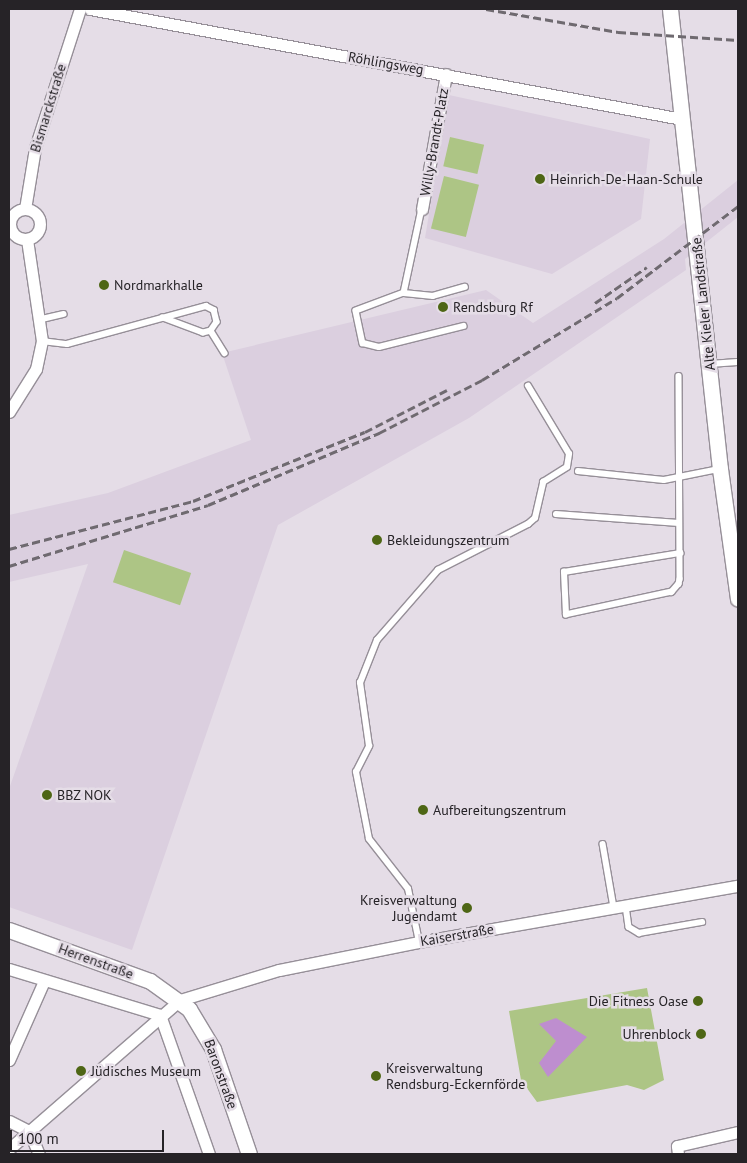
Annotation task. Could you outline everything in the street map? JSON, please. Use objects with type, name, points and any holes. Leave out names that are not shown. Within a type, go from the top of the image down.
[{"type":"street","name":"Bismarckstraße","points":[[26,209],[35,148],[80,9]]},
{"type":"street","name":"Röhlingsweg","points":[[90,9],[446,74],[657,118],[682,119]]},
{"type":"street","name":"Alte Kieler Landstraße","points":[[670,9],[720,469],[738,599]]},
{"type":"street","name":"Willy-Brandt-Platz","points":[[422,209],[446,74]]},
{"type":"street","points":[[26,209],[37,215],[40,224],[38,232],[27,239],[15,235],[10,228],[14,214],[26,209]]},
{"type":"street","points":[[9,412],[36,369],[42,342],[42,319],[27,239]]},
{"type":"street","name":"Kaiserstraße","points":[[180,1000],[279,970],[419,942],[738,886]]},
{"type":"street","name":"Herrenstraße","points":[[9,930],[150,981],[180,1000]]},
{"type":"street","points":[[9,969],[160,1016]]},
{"type":"street","points":[[9,1060],[44,981]]},
{"type":"street","points":[[9,1149],[180,1000]]},
{"type":"street","name":"Baronstraße","points":[[180,1000],[210,1043],[249,1154]]},
{"type":"street","points":[[160,1016],[207,1154]]},
{"type":"street","points":[[9,1121],[29,1131],[39,1154]]},
{"type":"street","points":[[678,1154],[677,1146],[738,1132]]},
{"type":"lane","points":[[404,293],[422,209]]},
{"type":"lane","points":[[463,326],[379,347],[363,343],[356,311],[404,293],[433,296],[465,287]]},
{"type":"lane","points":[[42,342],[67,344],[163,318],[206,304],[214,310],[217,322],[211,331],[203,333],[163,318]]},
{"type":"lane","points":[[42,319],[63,314]]},
{"type":"lane","points":[[211,331],[225,352]]},
{"type":"lane","points":[[710,364],[738,362]]},
{"type":"lane","points":[[679,376],[679,523],[680,553],[680,579],[672,592],[566,615],[564,572],[680,553]]},
{"type":"lane","points":[[419,942],[408,889],[399,872],[369,839],[356,772],[369,746],[360,683],[377,640],[438,570],[528,524],[535,518],[543,482],[568,467],[569,454],[528,386]]},
{"type":"lane","points":[[578,471],[664,480],[720,469]]},
{"type":"lane","points":[[556,514],[679,523]]},
{"type":"lane","points":[[603,844],[620,907],[629,927],[640,933],[702,922]]},
{"type":"shaded area","name":"Heinrich-De-Haan-Schule","points":[[449,95],[650,139],[641,219],[552,274],[425,238]]},
{"type":"shaded area","points":[[738,180],[738,217],[685,259],[686,270],[469,418],[278,525],[132,950],[9,907],[9,789],[88,564],[9,582],[9,515],[108,493],[251,440],[222,353],[486,290],[533,323],[664,239]]},
{"type":"shaded area","points":[[556,1018],[587,1037],[548,1077],[539,1063],[556,1041],[539,1024]]},
{"type":"green space","points":[[450,137],[484,145],[477,174],[443,166]]},
{"type":"green space","points":[[444,176],[479,185],[466,237],[431,228]]},
{"type":"green space","points":[[124,550],[191,573],[180,605],[113,582]]},
{"type":"green space","points":[[647,988],[664,1080],[644,1090],[627,1085],[537,1102],[521,1080],[509,1011]]},
{"type":"railway","points":[[486,9],[618,32],[738,40]]},
{"type":"railway","points":[[9,566],[208,505],[379,433],[482,380],[617,298],[738,206]]},
{"type":"railway","points":[[595,303],[647,267]]},
{"type":"railway","points":[[9,549],[193,501],[365,432],[449,389]]},
{"type":"place","name":"Heinrich-De-Haan-Schule","points":[[540,179]]},
{"type":"place","name":"Nordmarkhalle","points":[[104,285]]},
{"type":"place","name":"Rendsburg Rf","points":[[443,307]]},
{"type":"place","name":"Bekleidungszentrum","points":[[377,540]]},
{"type":"place","name":"BBZ NOK","points":[[47,795]]},
{"type":"place","name":"Aufbereitungszentrum","points":[[423,810]]},
{"type":"place","name":"Kreisverwaltung Jugendamt","points":[[467,908]]},
{"type":"place","name":"Die Fitness Oase","points":[[698,1001]]},
{"type":"place","name":"Uhrenblock","points":[[701,1034]]},
{"type":"place","name":"Jüdisches Museum","points":[[81,1071]]},
{"type":"place","name":"Kreisverwaltung Rendsburg-Eckernförde","points":[[376,1076]]}]
